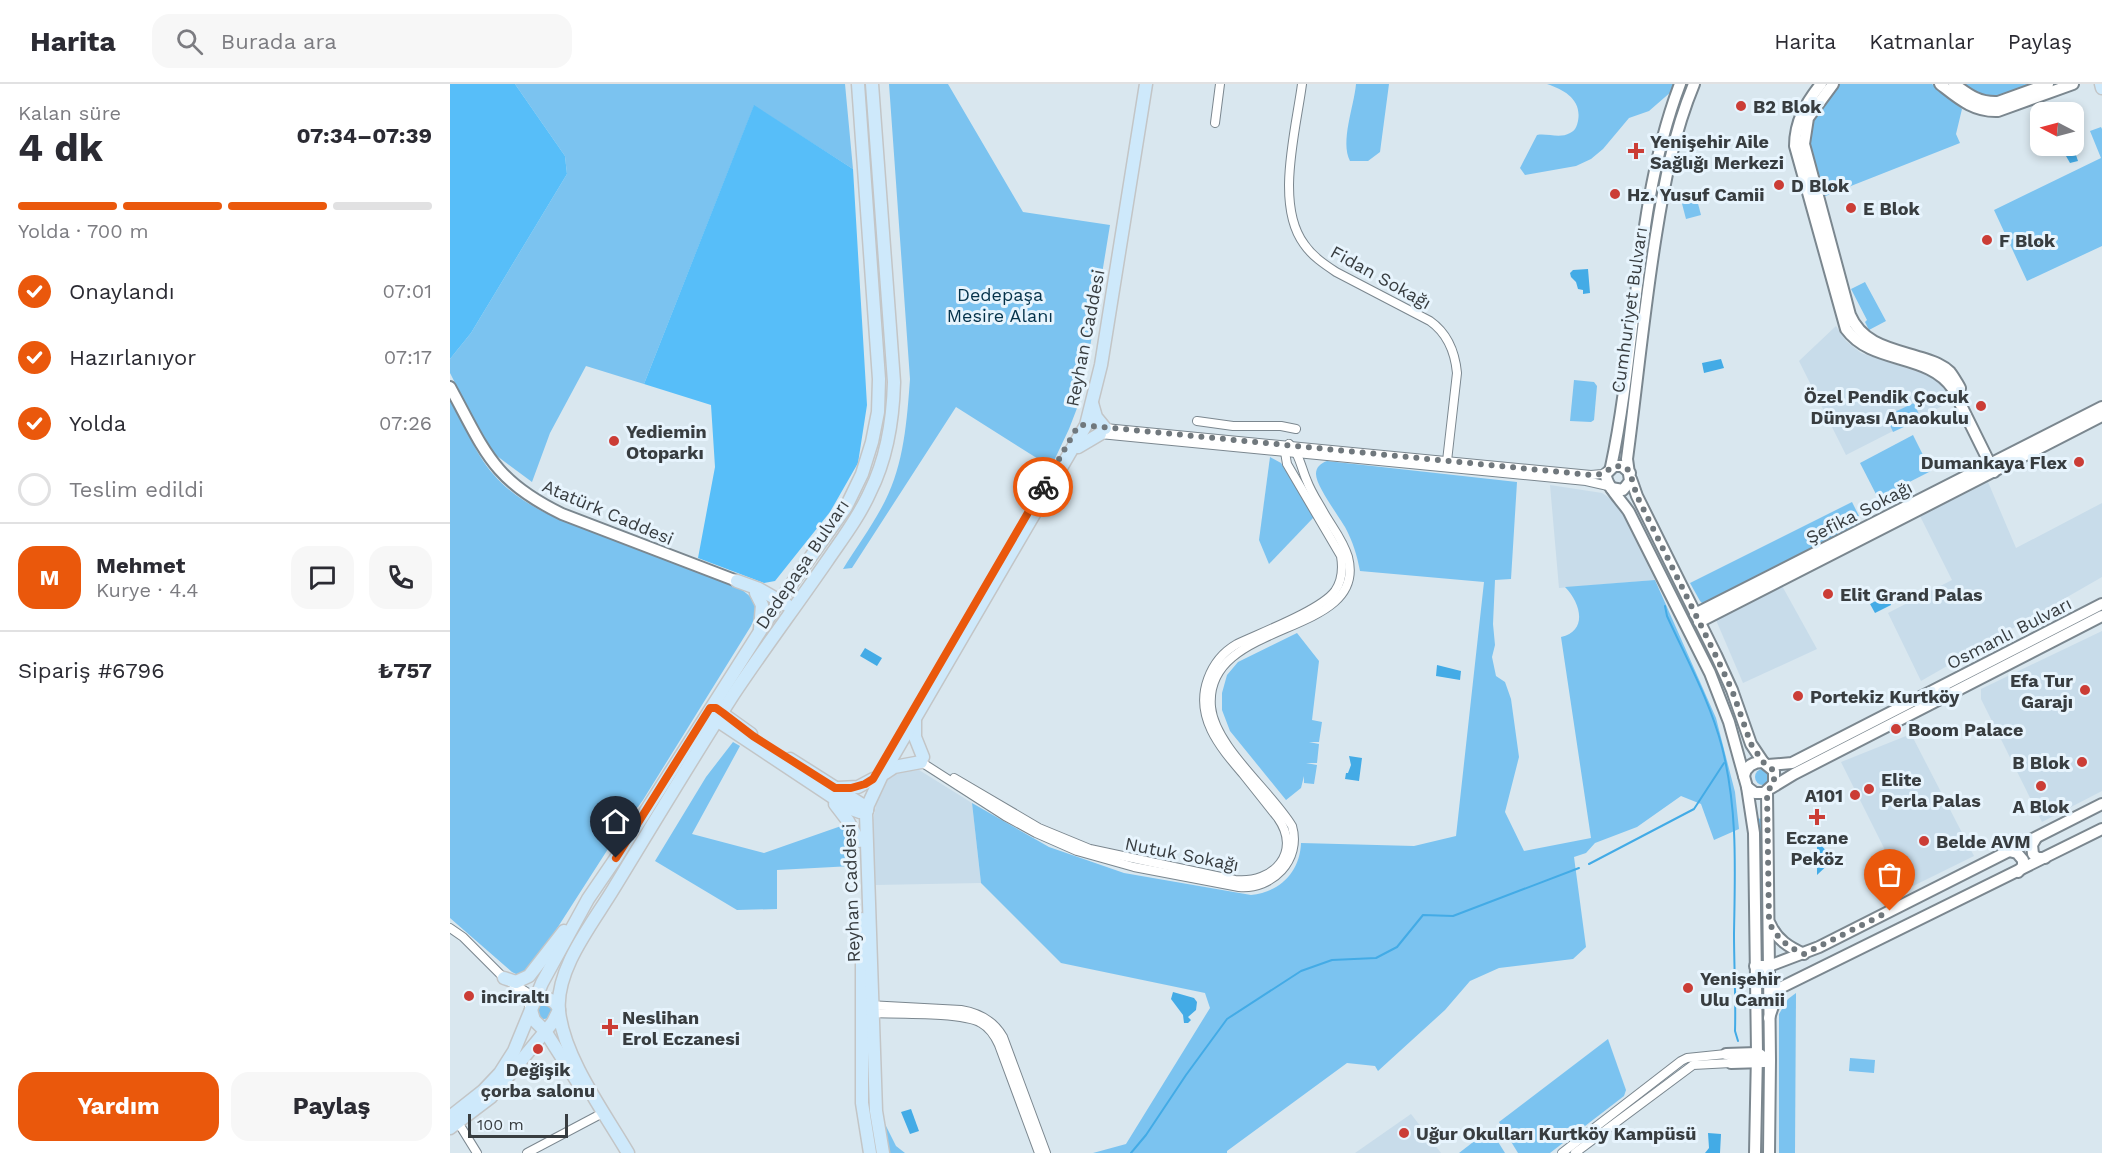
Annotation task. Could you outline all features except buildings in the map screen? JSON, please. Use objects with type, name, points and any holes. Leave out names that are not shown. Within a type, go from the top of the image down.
[{"type":"main road","name":"Dedepaşa Bulvarı","points":[[537,998],[542,983],[588,899],[779,603],[853,496],[867,460],[878,412],[879,379],[858,84]]},
{"type":"main road","name":"Dedepaşa Bulvarı","points":[[559,1010],[561,984],[568,964],[734,694],[861,510],[878,474],[890,426],[894,382],[872,84]]},
{"type":"main road","name":"Reyhan Caddesi","points":[[1083,428],[1139,84]]},
{"type":"main road","name":"Reyhan Caddesi","points":[[898,744],[915,720],[1071,454],[1083,428],[1101,365],[1146,84]]},
{"type":"main road","points":[[1092,402],[1103,431]]},
{"type":"main road","points":[[863,809],[877,777],[1083,428],[1103,431]]},
{"type":"main road","points":[[1071,454],[1083,442],[1103,431]]},
{"type":"main road","points":[[736,581],[792,612]]},
{"type":"main road","points":[[757,591],[774,589],[794,581]]},
{"type":"main road","points":[[757,591],[762,605],[759,635]]},
{"type":"main road","points":[[734,694],[733,705],[738,729]]},
{"type":"main road","points":[[710,708],[716,708],[720,717],[821,791],[849,808],[863,809]]},
{"type":"main road","points":[[915,720],[915,737],[922,760]]},
{"type":"main road","points":[[700,748],[720,733],[738,729],[753,736],[835,788],[863,809]]},
{"type":"main road","points":[[898,744],[922,760]]},
{"type":"main road","points":[[835,788],[851,788],[865,784],[894,767],[922,760]]},
{"type":"main road","points":[[821,791],[843,814],[859,840]]},
{"type":"main road","name":"Reyhan Caddesi","points":[[863,809],[859,840],[867,1009],[876,1110],[883,1153]]},
{"type":"main road","name":"Reyhan Caddesi","points":[[863,809],[867,1009],[862,1102],[870,1153]]},
{"type":"main road","points":[[504,978],[516,982],[529,976],[588,899]]},
{"type":"main road","points":[[453,1121],[500,1073],[514,1051],[537,998],[553,1000],[559,1010],[564,1034],[573,1056],[628,1153]]},
{"type":"main road","points":[[531,1010],[534,1020],[545,1031],[618,1153]]},
{"type":"main road","points":[[453,1121],[490,1097],[553,1022],[559,1010]]},
{"type":"street","points":[[1215,123],[1220,84]]},
{"type":"street","name":"Fidan Sokağı","points":[[1302,84],[1288,199],[1297,231],[1304,244],[1324,264],[1430,321],[1445,337],[1456,360],[1457,373],[1447,461]]},
{"type":"street","name":"Cumhuriyet Bulvarı","points":[[1640,307],[1665,180],[1694,84]]},
{"type":"street","points":[[1821,84],[1800,116],[1796,126],[1795,146],[1825,244],[1854,325],[1880,349],[1937,363],[1948,370],[1962,393],[1995,467]]},
{"type":"street","points":[[1825,244],[1804,135],[1813,110],[1833,84]]},
{"type":"street","points":[[1940,84],[1973,108],[1990,111],[1998,111],[2073,84]]},
{"type":"street","points":[[1954,84],[1981,102],[1998,102],[2048,84]]},
{"type":"street","points":[[1678,87],[1689,96]]},
{"type":"street","name":"Cumhuriyet Bulvarı","points":[[1678,87],[1653,170],[1628,406],[1627,459],[1637,496],[1732,690],[1751,744],[1775,775],[1774,784],[1769,790],[1769,1153]]},
{"type":"street","name":"Atatürk Caddesi","points":[[450,387],[483,449],[498,470],[535,501],[562,514],[736,581]]},
{"type":"street","name":"Cumhuriyet Bulvarı","points":[[1609,469],[1628,406]]},
{"type":"street","name":"Şefika Sokağı","points":[[1995,467],[2102,407]]},
{"type":"street","name":"Şefika Sokağı","points":[[1686,626],[1697,618],[1995,467],[2102,416]]},
{"type":"street","points":[[1197,421],[1233,426],[1281,426],[1296,429]]},
{"type":"street","points":[[1279,443],[1281,426]]},
{"type":"street","points":[[1103,431],[1279,443],[1287,448]]},
{"type":"street","points":[[1103,431],[1591,475],[1602,474],[1609,469],[1622,466],[1630,476],[1629,485],[1623,490],[1586,481],[1297,453]]},
{"type":"street","name":"Nutuk Sokağı","points":[[1287,448],[1297,453],[1305,476],[1347,555],[1349,570],[1345,590],[1332,605],[1323,611],[1235,653],[1217,676],[1212,689],[1211,701],[1214,722],[1224,740],[1292,826],[1294,840],[1292,855],[1277,876],[1262,885],[1247,888],[1134,867],[1077,851],[1005,816],[922,760],[1039,828],[1090,849],[1235,880],[1257,880],[1273,872],[1285,854],[1286,837],[1283,824],[1219,745],[1210,728],[1204,701],[1205,688],[1210,674],[1226,651],[1323,603],[1336,590],[1340,580],[1342,563],[1338,548],[1287,464],[1287,448]]},
{"type":"street","points":[[1305,476],[1309,463],[1320,455]]},
{"type":"street","points":[[1609,469],[1606,478],[1610,487],[1629,512],[1710,673],[1729,722],[1745,782],[1754,833],[1757,1034],[1755,1153]]},
{"type":"street","name":"Osmanlı Bulvarı","points":[[1766,763],[1792,763],[2102,604]]},
{"type":"street","name":"Osmanlı Bulvarı","points":[[1769,790],[1794,774],[2102,616]]},
{"type":"street","points":[[1745,782],[1747,768],[1751,765],[1766,763]]},
{"type":"street","points":[[1745,782],[1755,793],[1769,790]]},
{"type":"street","points":[[1769,970],[2102,804]]},
{"type":"street","points":[[1769,1018],[1778,991],[1782,987],[2102,829]]},
{"type":"street","points":[[2036,838],[2032,845],[2033,854],[2037,858],[2045,858]]},
{"type":"street","points":[[2009,851],[2017,853],[2023,860],[2023,866],[2017,872]]},
{"type":"street","points":[[1769,922],[1780,940],[1804,954]]},
{"type":"street","points":[[450,928],[463,937],[527,1001],[531,1010]]},
{"type":"street","points":[[1804,954],[1801,959],[1802,964],[1808,971],[1814,973]]},
{"type":"street","points":[[1755,966],[1796,981]]},
{"type":"street","points":[[504,978],[537,998]]},
{"type":"street","points":[[867,1009],[958,1016],[983,1024],[990,1030],[999,1045],[1046,1153]]},
{"type":"street","points":[[1575,1153],[1693,1065],[1729,1058],[1745,1047],[1757,1034]]},
{"type":"street","points":[[1562,1153],[1681,1060],[1687,1058],[1757,1058],[1770,1060]]},
{"type":"street","points":[[1729,1058],[1749,1070],[1756,1082]]},
{"type":"street","points":[[1026,1110],[1039,1153]]},
{"type":"street","points":[[527,1153],[597,1116]]},
{"type":"street","points":[[453,1121],[477,1153]]},
{"type":"shaded area","points":[[450,84],[515,84],[565,156],[567,174],[471,333],[450,359]]},
{"type":"shaded area","points":[[754,105],[853,169],[867,405],[858,463],[830,512],[775,581],[764,583],[698,558],[715,467],[711,405],[644,384]]},
{"type":"shaded area","points":[[2066,156],[2076,156],[2078,161],[2070,163]]},
{"type":"shaded area","points":[[1588,269],[1590,293],[1583,294],[1583,290],[1578,289],[1570,273],[1573,270]]},
{"type":"shaded area","points":[[1836,326],[1846,341],[1861,353],[1933,377],[1942,384],[1952,401],[1846,455],[1799,361]]},
{"type":"shaded area","points":[[1721,359],[1724,368],[1704,373],[1702,363]]},
{"type":"shaded area","points":[[1988,482],[2016,548],[2102,503],[2102,577],[1921,681],[1888,613],[1952,580],[1920,516]]},
{"type":"shaded area","points":[[1550,485],[1602,493],[1614,501],[1655,580],[1559,588]]},
{"type":"shaded area","points":[[1781,584],[1817,649],[1743,683],[1716,620]]},
{"type":"shaded area","points":[[1887,595],[1891,605],[1875,613],[1870,604]]},
{"type":"shaded area","points":[[2102,631],[2102,791],[2042,822],[1981,699],[1981,689]]},
{"type":"shaded area","points":[[865,648],[882,658],[877,666],[860,656]]},
{"type":"shaded area","points":[[1437,665],[1461,671],[1460,680],[1436,676]]},
{"type":"shaded area","points":[[1911,734],[1974,856],[1905,890],[1841,762]]},
{"type":"shaded area","points":[[1349,756],[1362,758],[1359,781],[1345,779],[1351,765]]},
{"type":"shaded area","points":[[919,770],[972,803],[981,883],[875,885],[873,820],[877,800],[888,780],[895,774]]},
{"type":"shaded area","points":[[1817,841],[1834,859],[1817,875]]},
{"type":"shaded area","points":[[1173,992],[1194,998],[1197,1002],[1196,1010],[1188,1017],[1191,1020],[1188,1023],[1184,1023],[1183,1015],[1171,999]]},
{"type":"shaded area","points":[[911,1109],[919,1131],[910,1134],[901,1112]]},
{"type":"shaded area","name":"Uğur Okulları Kurtköy Kampüsü","points":[[1411,1114],[1441,1153],[1355,1153]]},
{"type":"shaded area","points":[[1708,1133],[1721,1134],[1720,1153],[1705,1153],[1709,1148]]},
{"type":"green space","points":[[515,84],[845,84],[853,169],[754,106],[644,384],[586,366],[550,433],[532,482],[489,450],[450,373],[450,359],[471,333],[567,174],[565,156]]},
{"type":"green space","name":"Dedepaşa Mesire Alanı","points":[[889,84],[948,84],[1023,212],[1110,225],[1079,403],[1051,467],[956,407],[852,568],[843,569],[875,519],[891,487],[904,442],[908,410],[910,379]]},
{"type":"green space","points":[[1356,84],[1389,84],[1380,152],[1368,161],[1350,161],[1347,153],[1347,134]]},
{"type":"green space","points":[[1547,84],[1676,84],[1676,90],[1649,111],[1629,118],[1603,149],[1591,159],[1576,166],[1525,175],[1520,168],[1537,135],[1566,135],[1576,128],[1578,123],[1579,114],[1575,102],[1560,89]]},
{"type":"green space","points":[[1838,84],[1932,84],[1962,109],[1956,134],[1960,143],[1823,197],[1814,166],[1810,135],[1816,115]]},
{"type":"green space","points":[[1962,84],[2032,84],[1997,96],[1989,96]]},
{"type":"green space","points":[[2101,127],[2102,246],[2027,281],[1994,210],[2101,158],[2090,131]]},
{"type":"green space","points":[[1695,192],[1701,215],[1686,219],[1680,196]]},
{"type":"green space","points":[[1865,282],[1886,321],[1869,330],[1865,322],[1867,320],[1851,289]]},
{"type":"green space","points":[[1574,380],[1594,382],[1597,386],[1594,420],[1591,422],[1570,421]]},
{"type":"green space","points":[[450,396],[487,466],[505,486],[530,505],[557,518],[741,589],[756,605],[756,614],[751,626],[643,800],[633,810],[529,972],[518,975],[450,918]]},
{"type":"green space","points":[[1914,403],[1921,419],[1893,432],[1886,416]]},
{"type":"green space","points":[[1913,435],[1931,471],[1878,498],[1860,463]]},
{"type":"green space","points":[[1270,457],[1281,463],[1314,517],[1269,564],[1259,540]]},
{"type":"green space","points":[[1327,461],[1517,482],[1511,579],[1495,580],[1493,624],[1495,645],[1492,657],[1496,676],[1505,682],[1511,699],[1519,757],[1505,812],[1524,851],[1591,838],[1561,637],[1570,634],[1575,629],[1579,616],[1575,601],[1565,587],[1655,580],[1716,718],[1735,792],[1739,829],[1714,840],[1701,804],[1681,796],[1637,827],[1595,843],[1586,853],[1574,857],[1586,947],[1573,959],[1499,968],[1470,981],[1445,1010],[1378,1071],[1375,1066],[1347,1063],[1227,1153],[1093,1153],[1126,1144],[1210,1008],[1205,993],[1061,963],[981,883],[972,803],[1049,847],[1124,873],[1251,895],[1271,890],[1286,879],[1297,863],[1301,843],[1414,846],[1456,836],[1484,582],[1360,571],[1348,533],[1317,479],[1318,467]]},
{"type":"green space","points":[[1852,502],[1859,516],[1859,526],[1703,604],[1700,601],[1690,583]]},
{"type":"green space","points":[[1297,633],[1319,661],[1312,720],[1322,722],[1319,742],[1309,742],[1319,744],[1317,763],[1306,763],[1317,765],[1314,784],[1304,783],[1304,776],[1301,788],[1286,800],[1230,731],[1222,710],[1222,693],[1227,675],[1238,662]]},
{"type":"green space","points":[[733,742],[740,746],[692,834],[764,853],[844,825],[851,845],[852,866],[777,870],[777,909],[737,910],[655,861],[706,777]]},
{"type":"green space","points":[[1763,769],[1771,777],[1763,785],[1755,777]]},
{"type":"green space","points":[[1755,818],[1763,819],[1764,949],[1760,951]]},
{"type":"green space","points":[[1796,993],[1795,1153],[1779,1153],[1779,1014],[1788,999]]},
{"type":"green space","points":[[544,1003],[550,1005],[552,1011],[550,1017],[544,1019],[538,1017],[536,1011],[538,1005]]},
{"type":"green space","points":[[1608,1039],[1626,1090],[1624,1096],[1550,1153],[1518,1153],[1499,1122]]},
{"type":"green space","points":[[1850,1058],[1875,1060],[1874,1073],[1849,1071]]},
{"type":"green space","points":[[882,1118],[896,1146],[905,1153],[889,1153]]},
{"type":"green space","points":[[1490,1129],[1505,1153],[1459,1153]]},
{"type":"waterway","points":[[1665,606],[1667,616],[1711,713],[1727,770],[1734,840],[1735,1031],[1738,1041]]},
{"type":"waterway","points":[[1589,864],[1694,809],[1724,763]]},
{"type":"waterway","points":[[1131,1153],[1227,1019],[1301,971],[1332,960],[1376,958],[1397,947],[1423,915],[1453,916],[1579,868]]},
{"type":"way so far","points":[[1043,487],[1078,426],[1082,425],[1591,475],[1602,474],[1618,465],[1626,467],[1637,496],[1732,690],[1751,744],[1763,762],[1774,771],[1774,784],[1767,791],[1769,922],[1773,931],[1780,940],[1804,954],[1890,911]]},
{"type":"place","name":"B2 Blok","points":[[1741,106]]},
{"type":"place","name":"Yenişehir Aile Sağlığı Merkezi","points":[[1636,151]]},
{"type":"place","name":"D Blok","points":[[1779,185]]},
{"type":"place","name":"Hz. Yusuf Camii","points":[[1615,194]]},
{"type":"place","name":"E Blok","points":[[1851,208]]},
{"type":"place","name":"F Blok","points":[[1987,240]]},
{"type":"place","name":"Özel Pendik Çocuk Dünyası Anaokulu","points":[[1981,406]]},
{"type":"place","name":"Yediemin Otoparkı","points":[[614,441]]},
{"type":"place","name":"Dumankaya Flex","points":[[2079,462]]},
{"type":"place","name":"Elit Grand Palas","points":[[1828,594]]},
{"type":"place","name":"Efa Tur Garajı","points":[[2085,690]]},
{"type":"place","name":"Portekiz Kurtköy","points":[[1798,696]]},
{"type":"place","name":"Boom Palace","points":[[1896,729]]},
{"type":"place","name":"B Blok","points":[[2082,762]]},
{"type":"place","name":"A Blok","points":[[2041,786]]},
{"type":"place","name":"Elite Perla Palas","points":[[1869,789]]},
{"type":"place","name":"A101","points":[[1855,795]]},
{"type":"place","name":"Eczane Peköz","points":[[1817,817]]},
{"type":"place","name":"Belde AVM","points":[[1924,841]]},
{"type":"place","name":"Yenişehir Ulu Camii","points":[[1688,988]]},
{"type":"place","name":"inciraltı","points":[[469,996]]},
{"type":"place","name":"Neslihan Erol Eczanesi","points":[[610,1027]]},
{"type":"place","name":"Değişik çorba salonu","points":[[538,1049]]},
{"type":"place","name":"Uğur Okulları Kurtköy Kampüsü","points":[[1404,1133]]},
{"type":"route","points":[[616,858],[710,708],[716,708],[753,736],[835,788],[858,787],[873,779],[1043,487]]}]
